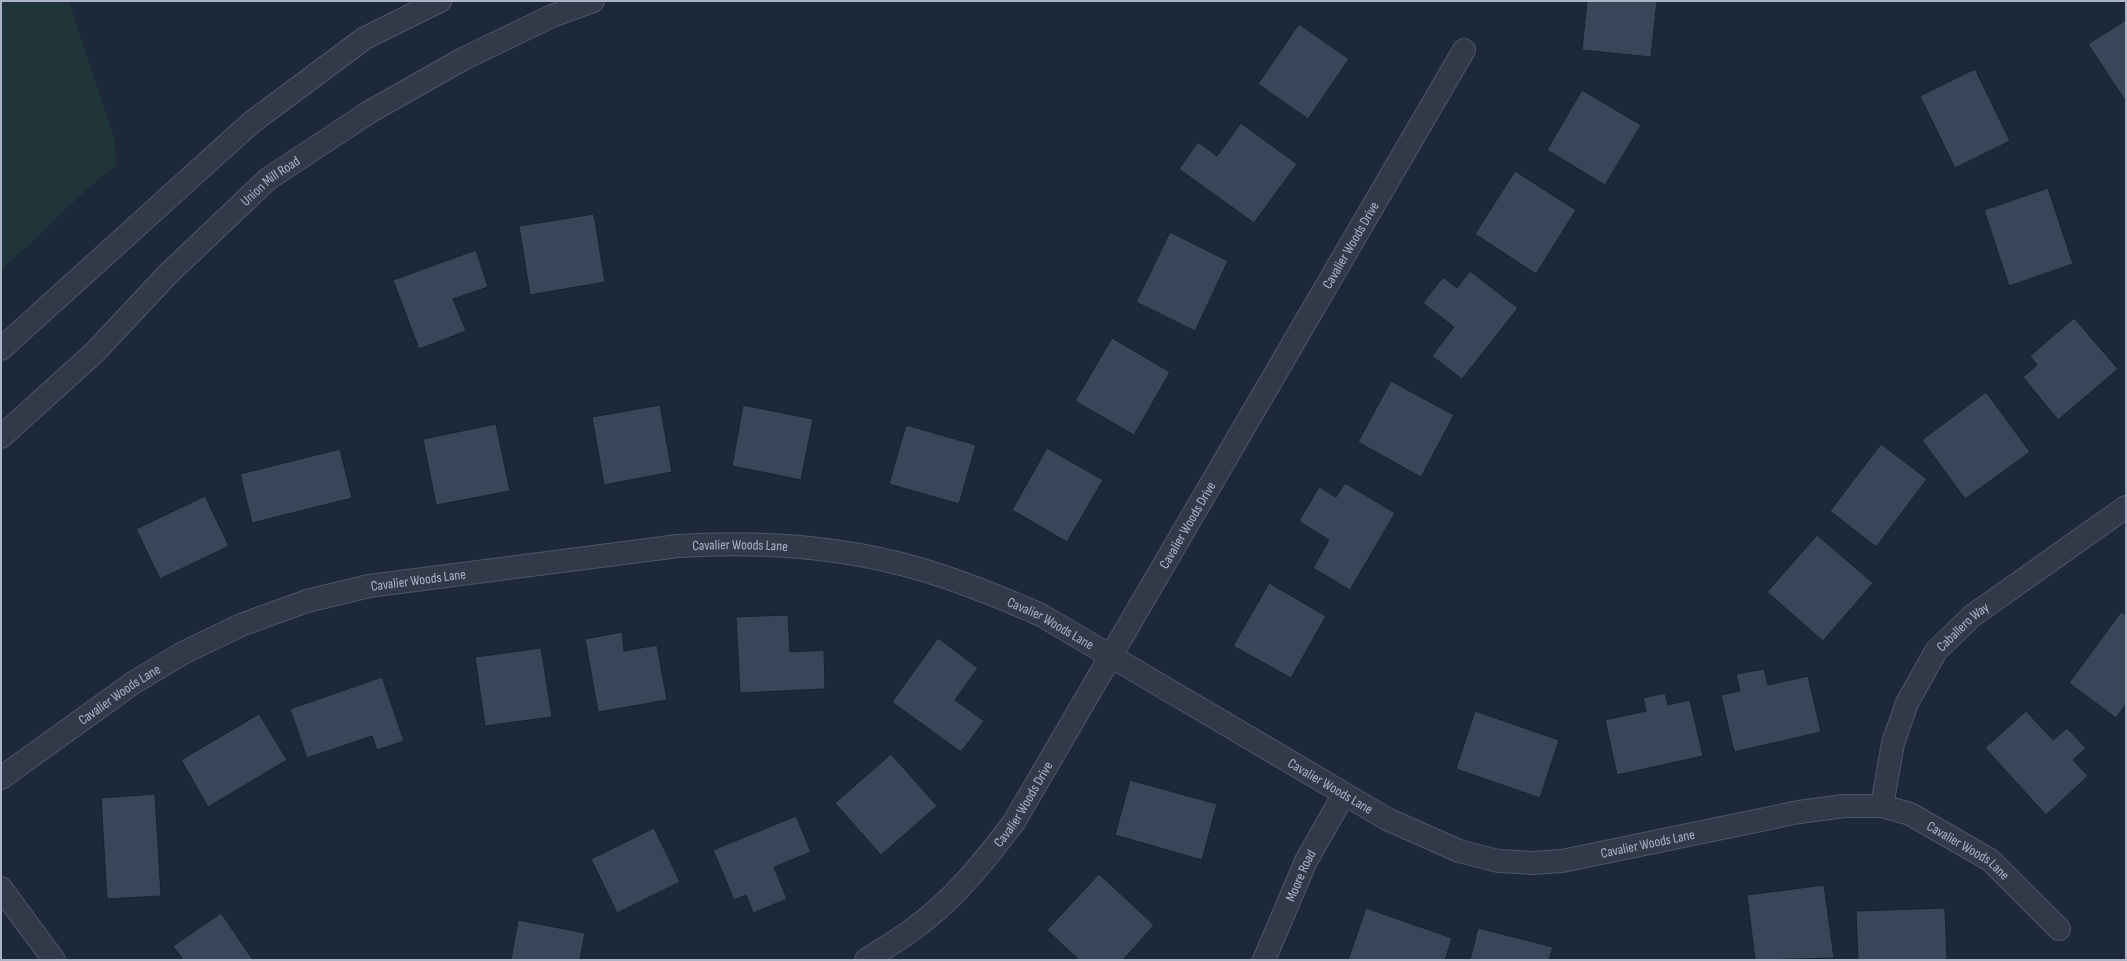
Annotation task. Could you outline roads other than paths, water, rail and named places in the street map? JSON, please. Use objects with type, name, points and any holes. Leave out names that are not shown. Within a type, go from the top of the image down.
[{"type":"street","points":[[1,349],[252,122],[365,38],[440,1]]},
{"type":"street","name":"Union Mill Road","points":[[1,436],[94,353],[168,274],[268,179],[371,110],[457,63],[552,16],[593,1]]},
{"type":"street","name":"Cavalier Woods Drive","points":[[866,960],[910,932],[950,898],[986,859],[1014,822],[1464,50]]},
{"type":"street","name":"Caballero Way","points":[[1882,806],[1892,743],[1906,703],[1936,651],[1972,616],[2126,507]]},
{"type":"street","name":"Cavalier Woods Lane","points":[[1,778],[133,682],[183,652],[241,625],[307,601],[369,586],[678,546],[720,543],[786,545],[852,553],[916,568],[984,590],[1041,615],[1387,819],[1459,852],[1498,861],[1533,863],[1562,861],[1798,812],[1844,806],[1882,806],[1910,814],[1990,860],[2059,929]]},
{"type":"street","name":"Moore Road","points":[[1264,960],[1306,861],[1344,794]]},
{"type":"street","points":[[1,888],[54,960]]}]
